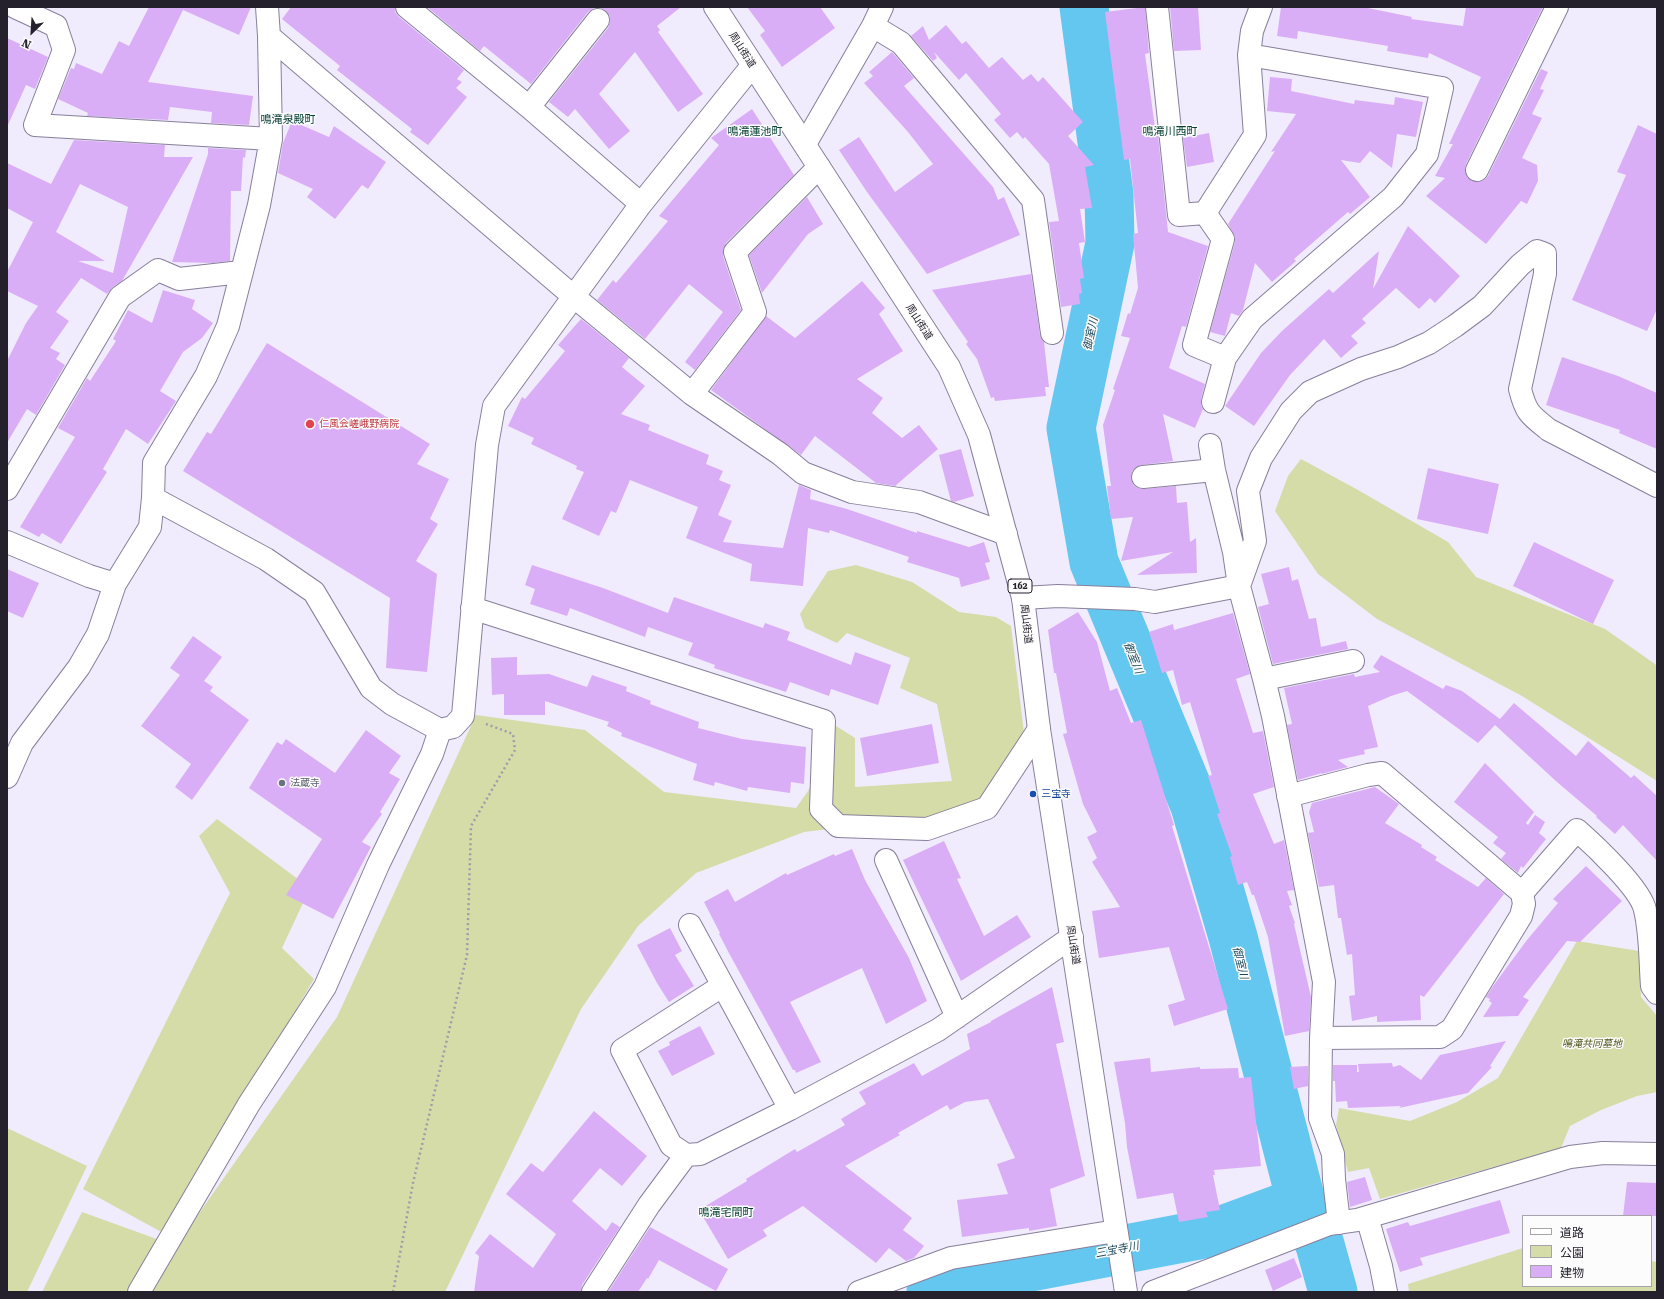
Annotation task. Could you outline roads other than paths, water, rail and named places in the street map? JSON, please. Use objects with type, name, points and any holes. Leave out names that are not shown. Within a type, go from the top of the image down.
[{"type":"main road","points":[[15,7],[56,26],[64,50],[35,124],[271,140]]},
{"type":"main road","points":[[7,777],[22,743],[80,667],[98,634],[115,584],[150,527],[154,498],[154,463],[206,376],[228,326],[259,205],[271,140],[267,7]]},
{"type":"main road","points":[[407,7],[529,108],[641,204]]},
{"type":"main road","name":"周山街道","points":[[715,7],[949,368],[978,435],[1023,598],[1039,729],[1126,1292]]},
{"type":"main road","points":[[1157,7],[1178,215],[1205,213]]},
{"type":"main road","points":[[1205,213],[1254,134],[1249,54],[1252,31],[1261,7]]},
{"type":"main road","points":[[1477,170],[1557,7]]},
{"type":"main road","points":[[804,144],[878,16],[1033,200],[1052,333]]},
{"type":"main road","points":[[529,108],[598,20]]},
{"type":"main road","points":[[269,36],[573,296],[692,394],[780,454],[803,473],[852,492],[919,502],[1006,534]]},
{"type":"main road","points":[[1213,402],[1225,358],[1252,319],[1393,197],[1428,154],[1442,88],[1249,54]]},
{"type":"main road","points":[[154,498],[266,559],[314,592],[371,688],[392,704],[440,730],[453,727],[463,716],[487,445],[494,406],[641,204],[752,66]]},
{"type":"main road","points":[[692,394],[755,312],[735,252],[819,167]]},
{"type":"main road","points":[[1205,213],[1223,239],[1194,345],[1225,358]]},
{"type":"main road","points":[[1238,586],[1255,541],[1248,491],[1261,458],[1291,411],[1310,392],[1361,369],[1398,357],[1429,343],[1482,306],[1520,265],[1537,251],[1545,254],[1545,274],[1520,389],[1524,407],[1533,417],[1549,430],[1657,486]]},
{"type":"main road","points":[[7,489],[120,297],[158,270],[179,279],[241,272]]},
{"type":"main road","points":[[1210,445],[1214,470],[1234,552],[1238,586],[1264,679],[1324,982],[1321,1038],[1320,1118],[1333,1154],[1334,1224]]},
{"type":"main road","points":[[1143,477],[1214,470]]},
{"type":"main road","points":[[7,542],[89,576],[115,584]]},
{"type":"main road","points":[[1023,598],[1058,596],[1135,599],[1155,602],[1238,586]]},
{"type":"main road","points":[[472,608],[824,721],[821,809],[838,826],[927,828],[988,808],[1039,729]]},
{"type":"main road","points":[[1264,679],[1353,661]]},
{"type":"main road","points":[[139,1292],[250,1104],[325,987],[378,865],[432,754],[440,730]]},
{"type":"main road","points":[[1288,796],[1368,775],[1382,773],[1522,893],[1524,904],[1521,916],[1452,1029],[1440,1037],[1321,1038]]},
{"type":"main road","points":[[1522,893],[1577,830],[1595,846],[1638,894],[1645,909],[1652,986],[1657,992]]},
{"type":"main road","points":[[886,860],[957,1017]]},
{"type":"main road","points":[[690,925],[790,1109]]},
{"type":"main road","points":[[722,986],[622,1050],[671,1145],[686,1155],[700,1154],[790,1109],[938,1030],[1072,937]]},
{"type":"main road","points":[[1153,1292],[1334,1224],[1367,1217],[1570,1157],[1603,1153],[1657,1154]]},
{"type":"main road","points":[[593,1292],[649,1205],[686,1155]]},
{"type":"main road","points":[[1367,1217],[1381,1266],[1386,1292]]},
{"type":"main road","points":[[859,1292],[951,1258],[1117,1234]]},
{"type":"waterway","name":"御室川","points":[[1084,7],[1109,194],[1110,243],[1071,428],[1094,562],[1195,806],[1233,937],[1301,1201],[1320,1245],[1333,1292]]},
{"type":"waterway","name":"三宝寺川","points":[[931,1292],[1010,1271],[1220,1231],[1301,1201]]},
{"type":"place","name":"仁風会嵯峨野病院","points":[[310,424]]},
{"type":"place","name":"法蔵寺","points":[[282,783]]},
{"type":"place","name":"三宝寺","points":[[1033,794]]},
{"type":"district","name":"鳴滝泉殿町","points":[[288,120]]},
{"type":"district","name":"鳴滝蓮池町","points":[[755,132]]},
{"type":"district","name":"鳴滝川西町","points":[[1170,132]]},
{"type":"district","name":"鳴滝宅間町","points":[[726,1213]]},
{"type":"park label","name":"鳴滝共同墓地","points":[[1592,1044]]}]
